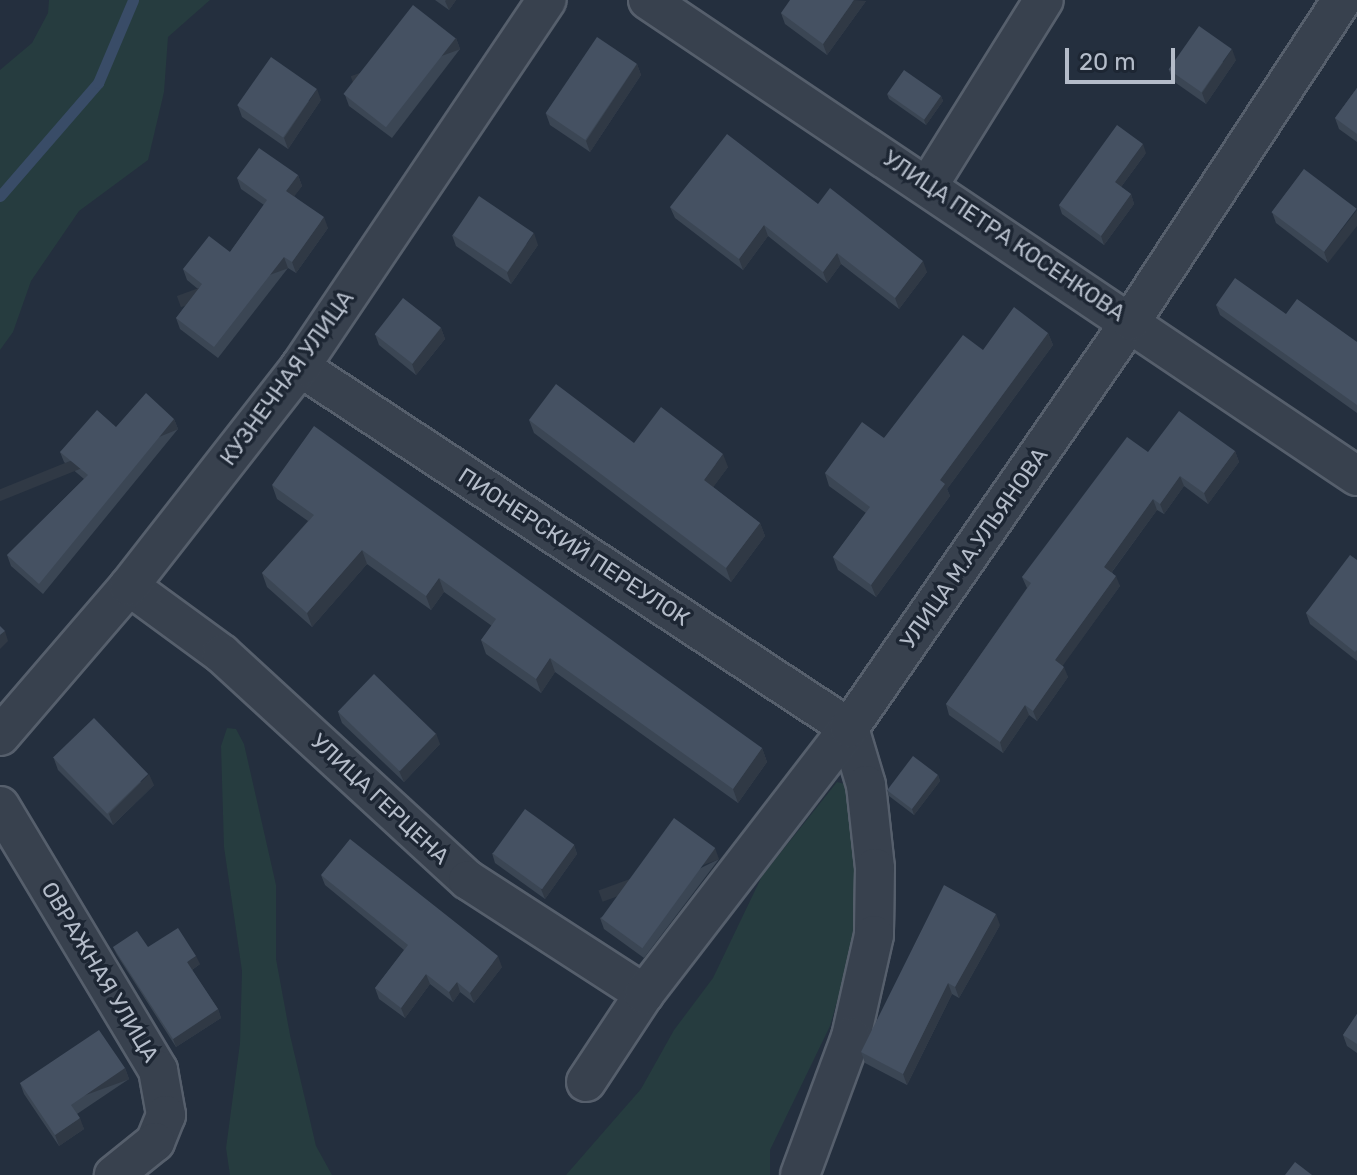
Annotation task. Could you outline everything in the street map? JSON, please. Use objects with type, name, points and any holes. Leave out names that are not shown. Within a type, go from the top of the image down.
[{"type":"street","name":"КУЗНЕЧНАЯ УЛИЦА","points":[[0,736],[129,586],[300,367],[547,0]]},
{"type":"street","name":"УЛИЦА ПЕТРА КОСЕНКОВА","points":[[648,0],[1131,321],[1357,476]]},
{"type":"street","points":[[928,186],[1044,0]]},
{"type":"street","name":"УЛИЦА М.А.УЛЬЯНОВА","points":[[586,1082],[644,994],[849,728],[1131,321],[1342,0]]},
{"type":"street","name":"ПИОНЕРСКИЙ ПЕРЕУЛОК","points":[[300,367],[849,728]]},
{"type":"street","name":"УЛИЦА ГЕРЦЕНА","points":[[129,586],[222,654],[468,880],[644,994]]},
{"type":"street","points":[[800,1175],[851,1037],[874,935],[875,868],[866,785],[849,728]]},
{"type":"street","name":"ОВРАЖНАЯ УЛИЦА","points":[[0,806],[158,1070],[166,1115],[155,1142],[122,1172]]},
{"type":"green space","points":[[49,0],[210,0],[168,37],[164,92],[148,160],[79,211],[31,281],[13,332],[0,350],[0,70],[32,43],[48,13]]},
{"type":"green space","points":[[227,728],[236,729],[244,744],[276,885],[276,959],[290,1035],[316,1146],[332,1175],[230,1175],[226,1148],[240,1043],[242,971],[224,847],[221,746]]},
{"type":"green space","points":[[837,782],[852,786],[856,812],[855,939],[830,1026],[770,1150],[770,1175],[566,1175],[641,1089],[674,1030],[713,978],[762,876]]},
{"type":"building","points":[[790,0],[854,0],[823,44],[781,13]]},
{"type":"building","points":[[413,5],[456,38],[386,127],[343,94]]},
{"type":"building","points":[[1199,26],[1232,49],[1201,92],[1169,69]]},
{"type":"building","points":[[597,37],[637,64],[585,140],[546,113]]},
{"type":"building","points":[[271,57],[317,89],[283,137],[237,105]]},
{"type":"building","points":[[904,70],[941,96],[924,120],[887,94]]},
{"type":"building","points":[[1357,88],[1357,134],[1335,118]]},
{"type":"building","points":[[1117,125],[1143,144],[1115,182],[1131,194],[1101,236],[1059,205]]},
{"type":"building","points":[[727,134],[818,204],[830,188],[923,261],[895,298],[837,253],[823,272],[764,225],[739,259],[670,207]]},
{"type":"building","points":[[259,148],[298,175],[286,191],[324,217],[292,262],[284,257],[214,347],[176,318],[202,284],[183,269],[209,236],[230,252],[267,200],[237,178]]},
{"type":"building","points":[[1304,169],[1357,209],[1324,252],[1272,212]]},
{"type":"building","points":[[479,196],[534,233],[507,272],[453,235]]},
{"type":"building","points":[[1235,278],[1286,314],[1297,299],[1357,342],[1357,405],[1216,305]]},
{"type":"building","points":[[403,298],[441,328],[413,364],[375,334]]},
{"type":"building","points":[[1014,307],[1048,333],[940,480],[945,484],[871,585],[833,557],[870,507],[825,473],[862,422],[884,438],[963,335],[983,350]]},
{"type":"building","points":[[556,384],[634,443],[661,407],[723,454],[704,480],[760,523],[726,568],[529,420]]},
{"type":"building","points":[[146,393],[174,419],[39,584],[7,555],[88,475],[60,452],[97,410],[116,427]]},
{"type":"building","points":[[1179,411],[1235,451],[1204,493],[1180,476],[1160,504],[1153,499],[1104,567],[1116,576],[1055,660],[1064,667],[1033,711],[1025,705],[1000,742],[946,704],[1031,583],[1022,577],[1127,437],[1148,452]]},
{"type":"building","points":[[314,426],[762,748],[733,789],[550,658],[536,679],[481,640],[496,619],[439,578],[426,596],[362,550],[307,613],[262,573],[314,515],[272,485]]},
{"type":"building","points":[[1350,555],[1357,560],[1355,652],[1306,613]]},
{"type":"building","points":[[374,674],[436,734],[400,771],[338,711]]},
{"type":"building","points":[[94,718],[148,774],[107,814],[53,758]]},
{"type":"building","points":[[913,756],[938,775],[912,809],[887,790]]},
{"type":"building","points":[[525,809],[574,845],[542,889],[493,853]]},
{"type":"building","points":[[674,818],[715,848],[642,948],[601,918]]},
{"type":"building","points":[[350,839],[498,956],[470,993],[457,982],[449,992],[426,974],[401,1008],[375,988],[408,945],[321,875]]},
{"type":"building","points":[[944,885],[996,914],[955,987],[948,983],[903,1074],[861,1052]]},
{"type":"building","points":[[178,928],[196,956],[187,962],[218,1009],[173,1039],[113,947],[137,931],[148,947]]},
{"type":"building","points":[[1357,1014],[1357,1044],[1343,1035]]},
{"type":"building","points":[[99,1030],[125,1068],[71,1105],[80,1118],[55,1135],[20,1083]]},
{"type":"building","points":[[1295,1162],[1312,1175],[1285,1175]]},
{"type":"waterway","points":[[0,196],[98,83],[133,0]]}]
